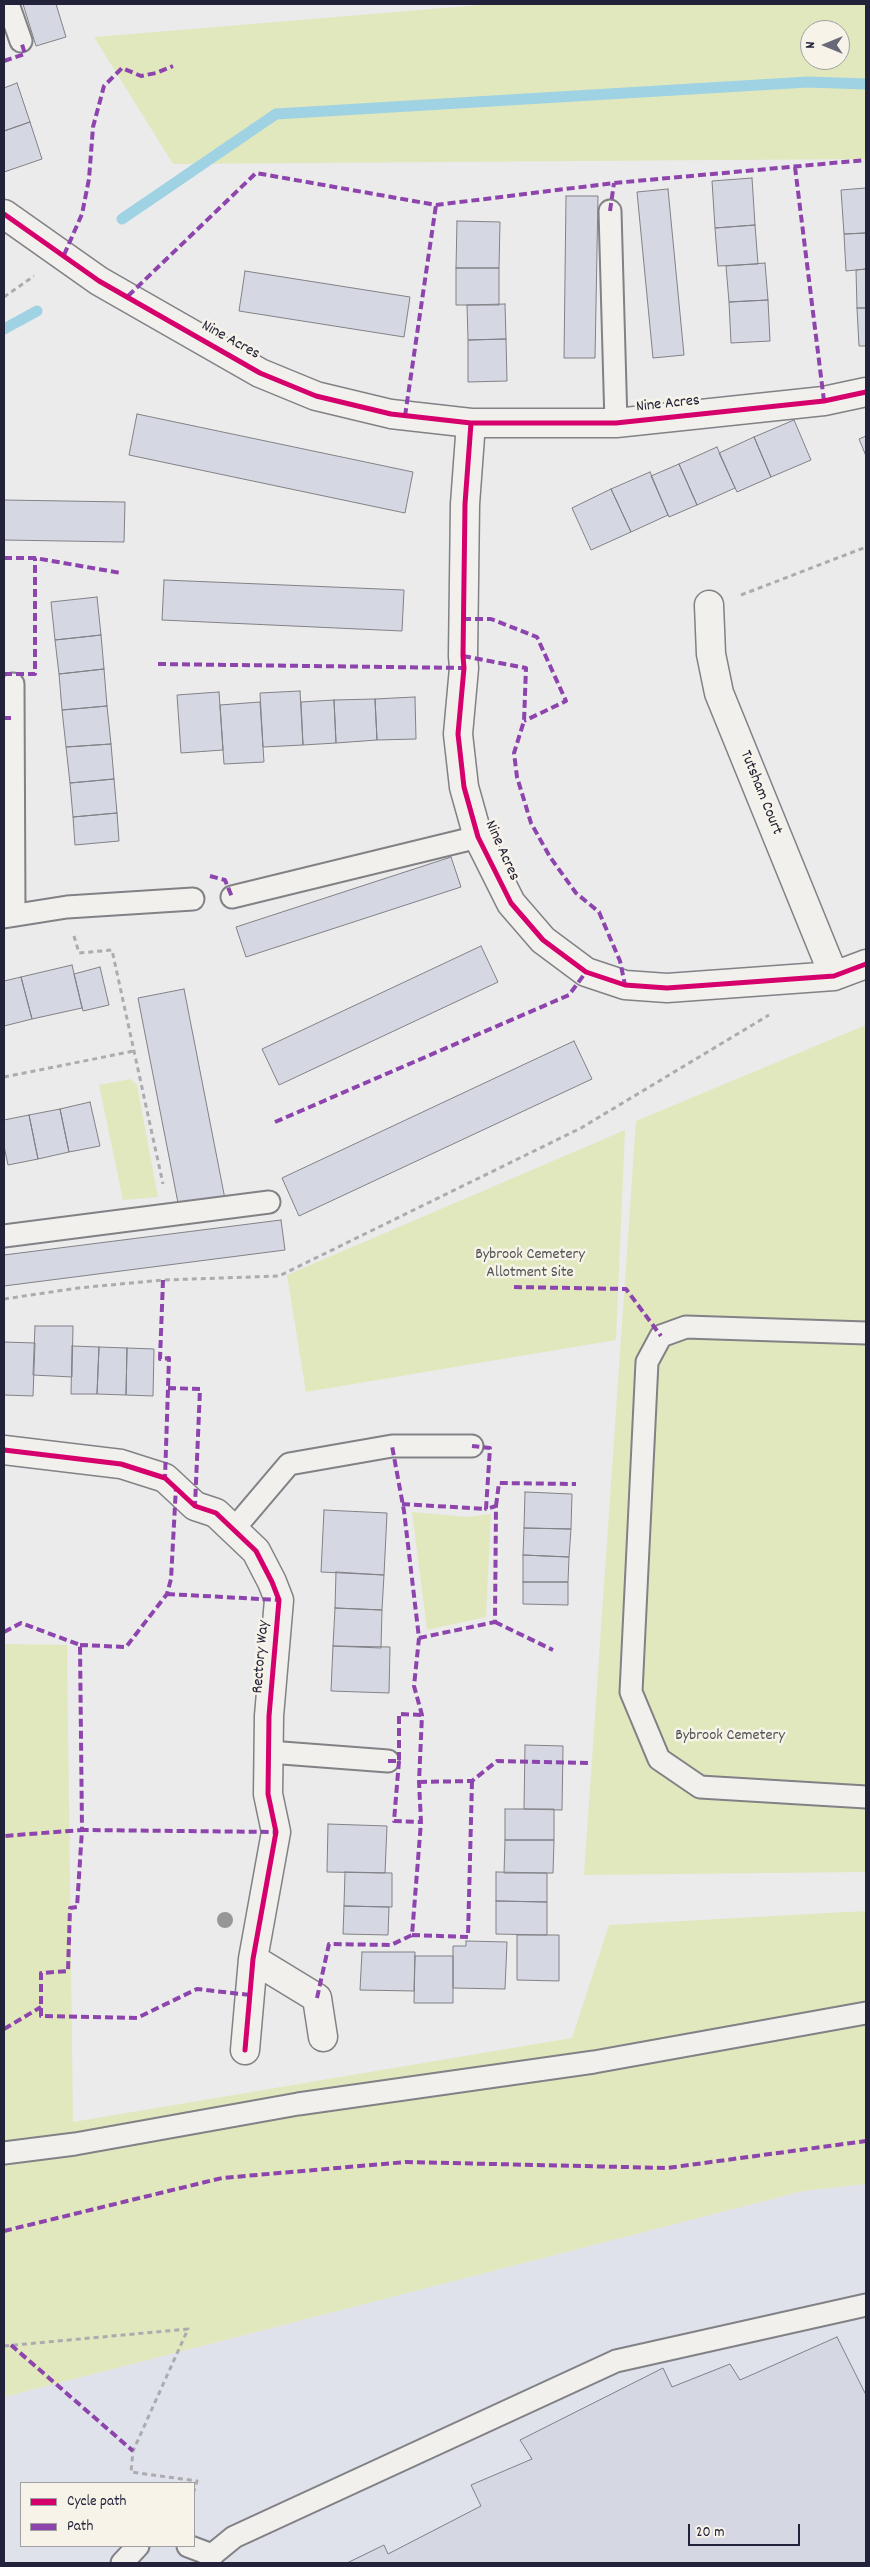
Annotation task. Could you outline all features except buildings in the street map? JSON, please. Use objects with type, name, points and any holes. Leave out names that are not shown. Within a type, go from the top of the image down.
[{"type":"street","name":"Nine Acres","points":[[4,214],[98,281],[260,372],[326,398],[405,416],[471,423],[616,423],[824,401],[866,392]]},
{"type":"street","name":"Nine Acres","points":[[471,423],[465,504],[464,668],[458,734],[464,786],[478,837],[511,903],[543,940],[586,972],[624,985],[667,988],[834,976],[866,964]]},
{"type":"street","name":"Tutsham Court","points":[[709,605],[711,654],[719,693],[834,976]]},
{"type":"street","name":"Rectory Way","points":[[4,1450],[120,1464],[165,1478],[195,1506],[216,1513],[256,1551],[279,1600],[268,1794],[276,1832],[253,1959],[245,2050]]},
{"type":"street","points":[[253,1959],[317,1998],[323,2037]]},
{"type":"lane","points":[[8,4],[21,41]]},
{"type":"lane","points":[[610,212],[616,423]]},
{"type":"lane","points":[[12,684],[9,916],[66,907],[193,899]]},
{"type":"lane","points":[[232,897],[478,837]]},
{"type":"lane","points":[[4,1236],[269,1202]]},
{"type":"lane","points":[[866,1333],[686,1327],[661,1336],[647,1362],[631,1692],[659,1759],[700,1787],[866,1797]]},
{"type":"lane","points":[[234,1530],[289,1464],[392,1446],[472,1446]]},
{"type":"lane","points":[[269,1752],[388,1761]]},
{"type":"lane","points":[[4,2153],[75,2144],[298,2104],[594,2062],[866,2013]]},
{"type":"lane","points":[[190,2547],[211,2559],[234,2537],[616,2360],[866,2305]]},
{"type":"lane","points":[[122,2563],[137,2547]]},
{"type":"path","points":[[709,605],[770,585],[866,547]]},
{"type":"path","points":[[66,907],[79,953],[112,950],[170,1214]]},
{"type":"path","points":[[4,1299],[78,1288],[163,1280],[279,1276],[581,1128],[775,1012]]},
{"type":"path","points":[[4,1077],[134,1051]]},
{"type":"path","points":[[4,2346],[188,2328],[133,2451],[131,2472],[197,2481],[195,2488]]},
{"type":"shaded area","points":[[866,2184],[866,2563],[4,2563],[4,2397],[803,2191]]},
{"type":"green space","points":[[492,4],[866,4],[866,159],[173,164],[94,37]]},
{"type":"green space","name":"Bybrook Cemetery","points":[[866,1025],[866,1872],[584,1875],[636,1121]]},
{"type":"green space","points":[[130,1079],[137,1085],[158,1197],[123,1200],[99,1085]]},
{"type":"green space","name":"Bybrook Cemetery Allotment Site","points":[[625,1130],[616,1340],[306,1392],[287,1275]]},
{"type":"green space","points":[[412,1512],[468,1517],[491,1514],[486,1617],[427,1630]]},
{"type":"green space","points":[[4,1644],[67,1645],[73,2122],[572,2038],[609,1925],[866,1911],[866,2184],[803,2191],[4,2397]]},
{"type":"waterway","points":[[122,219],[276,114],[808,82],[866,84]]},
{"type":"waterway","points":[[4,329],[37,311]]},
{"type":"marked path","points":[[4,61],[25,54],[21,41]]},
{"type":"marked path","points":[[64,255],[82,214],[89,179],[93,127],[104,86],[122,68],[141,76],[156,73],[173,66]]},
{"type":"marked path","points":[[128,296],[256,173],[436,205],[614,183],[866,160]]},
{"type":"marked path","points":[[795,167],[824,401]]},
{"type":"marked path","points":[[610,211],[614,183]]},
{"type":"marked path","points":[[405,416],[436,205]]},
{"type":"marked path","points":[[4,558],[35,558],[121,573]]},
{"type":"marked path","points":[[4,674],[35,674],[35,558]]},
{"type":"marked path","points":[[463,619],[491,619],[537,637],[566,701],[524,721]]},
{"type":"marked path","points":[[463,656],[526,668],[524,721],[514,753],[517,777],[531,823],[550,857],[576,893],[599,912],[620,961],[625,985]]},
{"type":"marked path","points":[[158,664],[464,668]]},
{"type":"marked path","points":[[4,718],[11,718]]},
{"type":"marked path","points":[[210,876],[225,880],[232,897]]},
{"type":"marked path","points":[[275,1122],[569,995],[586,972]]},
{"type":"marked path","points":[[163,1280],[160,1359],[169,1358],[165,1478]]},
{"type":"marked path","points":[[514,1287],[626,1289],[661,1336]]},
{"type":"marked path","points":[[168,1388],[200,1389],[195,1506]]},
{"type":"marked path","points":[[317,1998],[329,1944],[391,1945],[412,1935],[421,1822],[419,1782],[422,1715],[414,1686],[419,1638],[404,1511],[392,1446]]},
{"type":"marked path","points":[[419,1638],[495,1622],[496,1506],[486,1509],[490,1448],[472,1446]]},
{"type":"marked path","points":[[496,1506],[499,1483],[576,1484]]},
{"type":"marked path","points":[[80,1645],[126,1647],[167,1594],[171,1579],[176,1487]]},
{"type":"marked path","points":[[402,1504],[486,1509]]},
{"type":"marked path","points":[[167,1594],[279,1600]]},
{"type":"marked path","points":[[495,1622],[553,1650]]},
{"type":"marked path","points":[[4,1632],[21,1623],[80,1645],[82,1830],[4,1836]]},
{"type":"marked path","points":[[388,1761],[399,1761],[399,1714],[422,1715]]},
{"type":"marked path","points":[[399,1761],[394,1821],[421,1822]]},
{"type":"marked path","points":[[419,1782],[472,1781],[497,1761],[589,1763]]},
{"type":"marked path","points":[[412,1935],[468,1937],[472,1781]]},
{"type":"marked path","points":[[250,1995],[197,1989],[137,2018],[41,2016],[41,1973],[68,1971],[70,1908],[77,1907],[82,1830],[276,1832]]},
{"type":"marked path","points":[[4,2029],[41,2007]]},
{"type":"marked path","points":[[4,2231],[222,2178],[406,2162],[667,2168],[866,2141]]},
{"type":"marked path","points":[[11,2345],[133,2451]]},
{"type":"cycle path","points":[[4,214],[99,281],[260,373],[316,396],[391,414],[471,423],[616,423],[824,401],[866,392]]},
{"type":"cycle path","points":[[471,423],[465,504],[464,668],[458,734],[464,787],[478,837],[511,903],[543,940],[586,972],[625,985],[667,988],[834,976],[866,964]]},
{"type":"cycle path","points":[[4,1450],[121,1464],[165,1478],[195,1506],[216,1513],[256,1551],[272,1582],[279,1600],[269,1716],[268,1794],[276,1832],[253,1959],[245,2050]]}]
